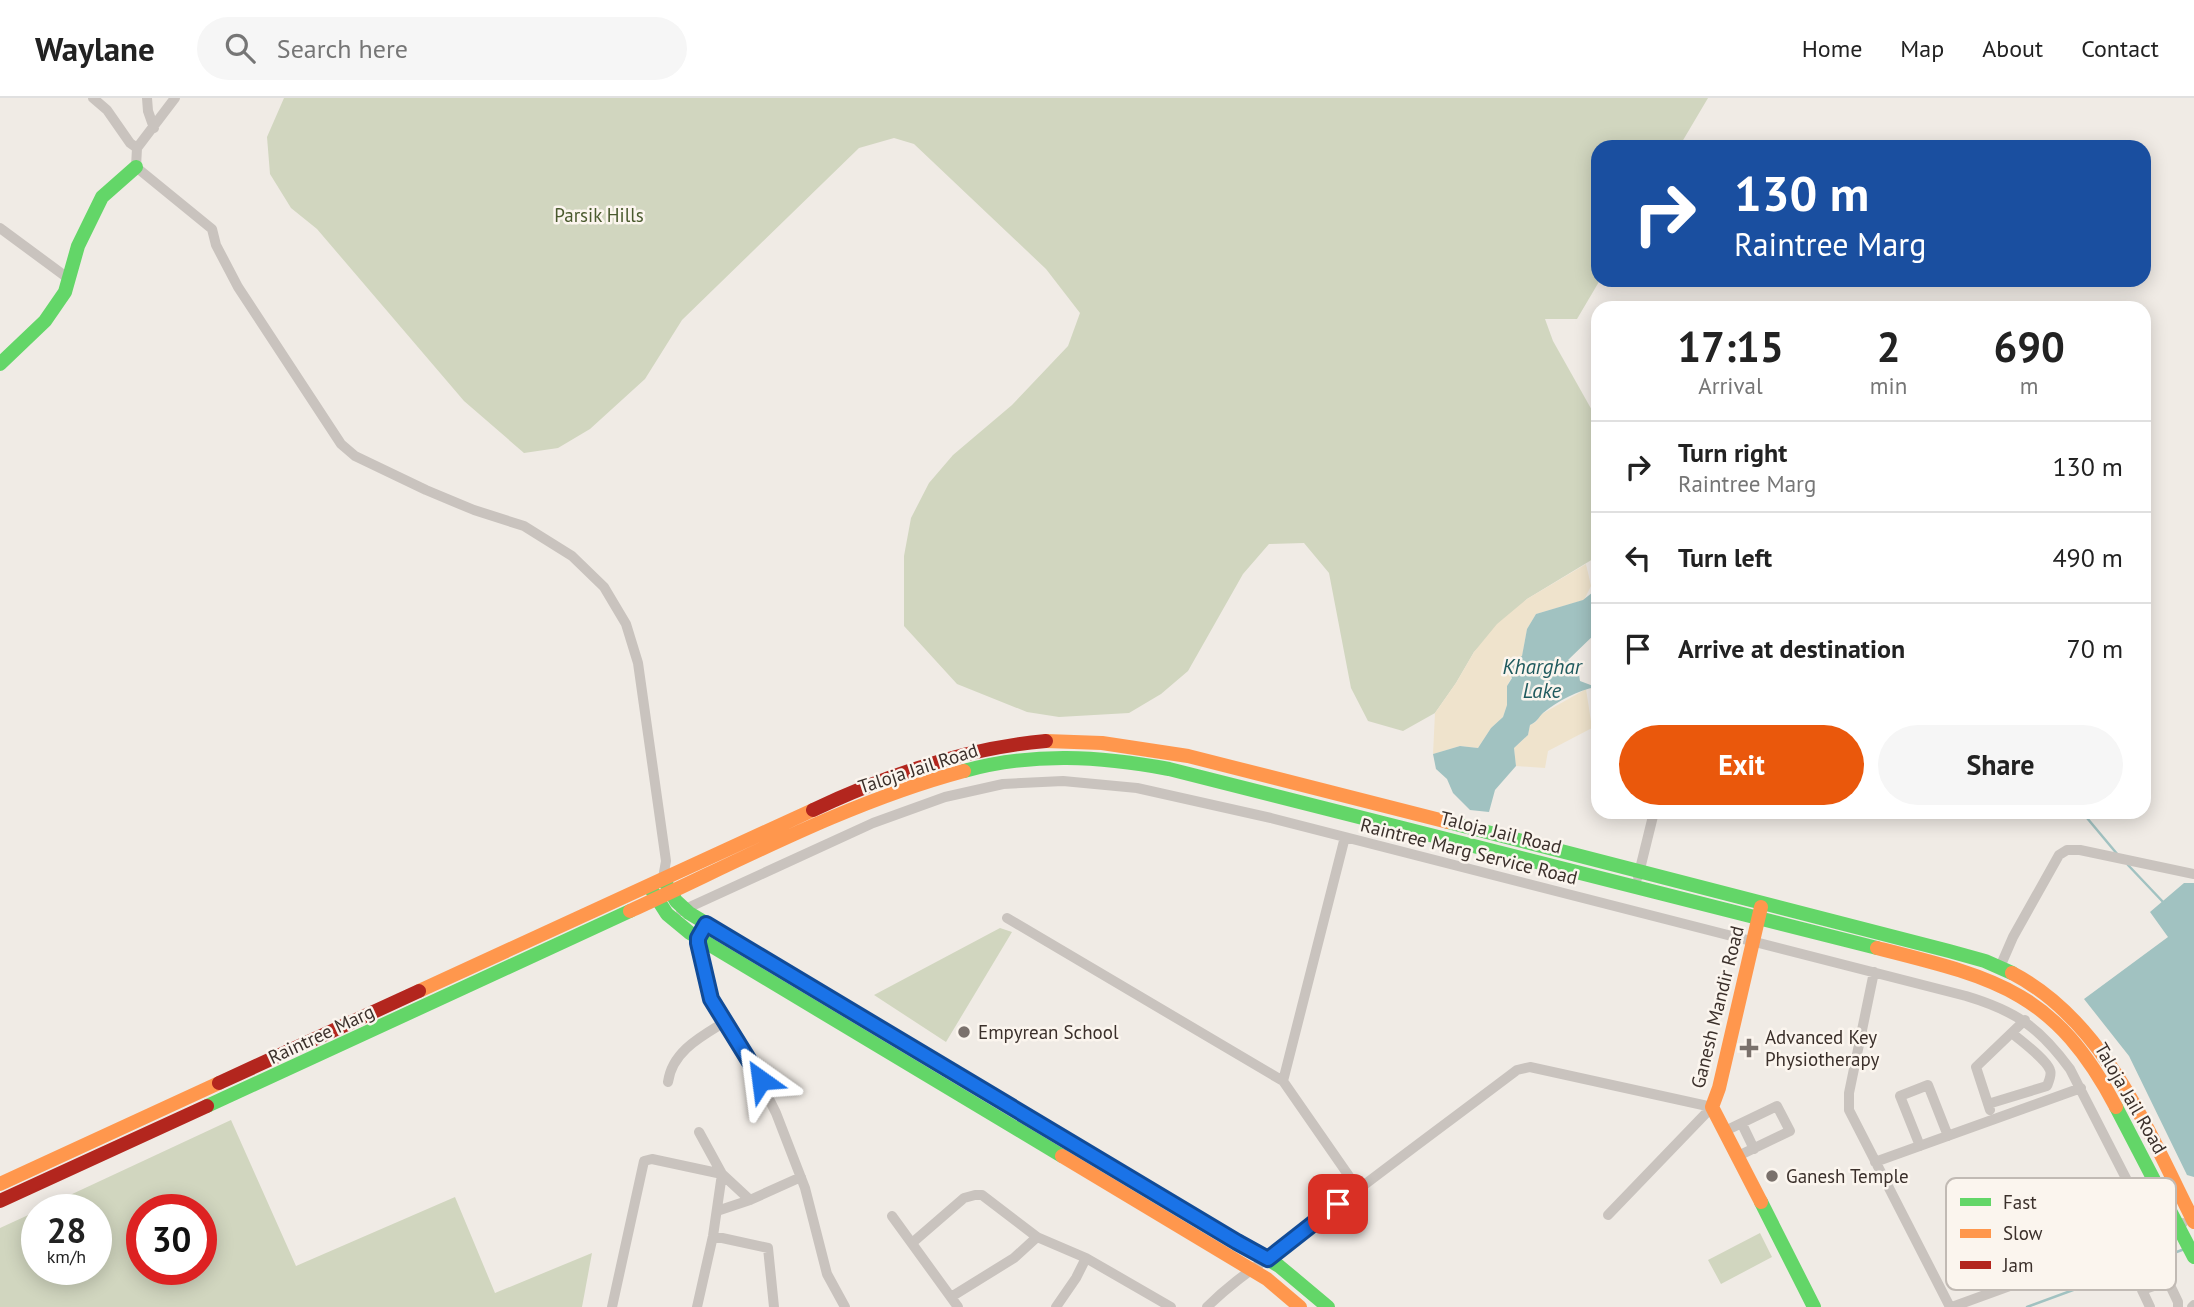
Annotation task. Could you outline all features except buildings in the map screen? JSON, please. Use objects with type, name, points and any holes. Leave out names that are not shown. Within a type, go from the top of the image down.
[{"type":"main road","points":[[0,364],[45,321],[65,292],[78,246],[102,197],[136,167]]},
{"type":"main road","name":"Taloja Jail Road","points":[[663,878],[842,796],[913,770],[984,749],[1051,740],[1121,745],[1188,756],[1762,902],[1969,956],[2000,967],[2022,977],[2054,1000],[2072,1015],[2096,1042],[2127,1091],[2171,1178]]},
{"type":"main road","name":"Taloja Jail Road","points":[[671,892],[818,824],[886,796],[988,765],[1052,757],[1133,762],[1185,772],[1964,971],[2007,988],[2066,1031],[2094,1066],[2154,1178]]},
{"type":"main road","points":[[663,878],[685,909],[706,924],[1268,1259],[1328,1307]]},
{"type":"main road","name":"Raintree Marg","points":[[0,1184],[663,878]]},
{"type":"main road","points":[[649,884],[669,917],[698,938],[1267,1279],[1300,1307]]},
{"type":"main road","name":"Raintree Marg","points":[[0,1201],[257,1085],[671,892]]},
{"type":"main road","name":"Ganesh Mandir Road","points":[[1762,902],[1712,1107],[1814,1307]]},
{"type":"main road","name":"Taloja Jail Road","points":[[2176,1188],[2193,1221]]},
{"type":"main road","name":"Taloja Jail Road","points":[[2176,1220],[2194,1257]]},
{"type":"street","points":[[93,98],[107,110],[130,143],[137,148]]},
{"type":"street","points":[[147,98],[154,128]]},
{"type":"street","points":[[175,98],[137,148],[136,167],[212,229],[216,245],[238,287],[270,339],[316,404],[332,433],[355,456],[474,510],[524,526],[572,556],[604,587],[626,624],[638,663],[666,861],[663,878]]},
{"type":"street","points":[[0,228],[69,279]]},
{"type":"street","name":"Raintree Marg Service Road","points":[[669,917],[873,823],[945,797],[1003,784],[1063,781],[1137,788],[1345,837],[1874,972],[2007,1010],[2025,1020],[2058,1053],[2081,1087],[2126,1178]]},
{"type":"street","points":[[1636,886],[1652,819]]},
{"type":"street","points":[[1283,1081],[1345,837]]},
{"type":"street","points":[[2000,967],[2013,937],[2059,855],[2067,850],[2080,850],[2194,874]]},
{"type":"street","points":[[1007,918],[1283,1081],[1358,1189]]},
{"type":"street","points":[[706,924],[698,938],[701,966],[711,999],[723,1023],[761,1080],[801,1177],[827,1274],[845,1307]]},
{"type":"street","points":[[1874,972],[1848,1103],[1851,1116],[1951,1307],[1998,1290]]},
{"type":"street","points":[[1993,1119],[1976,1068],[2025,1020]]},
{"type":"street","points":[[668,1082],[670,1072],[681,1054],[697,1039],[723,1023]]},
{"type":"street","points":[[1988,1104],[2047,1086],[2050,1079],[2050,1070],[2045,1063],[2012,1033]]},
{"type":"street","points":[[1207,1307],[1248,1270],[1268,1259],[1517,1070],[1531,1067],[1712,1107]]},
{"type":"street","points":[[1919,1143],[1900,1096],[1928,1085],[1947,1133]]},
{"type":"street","points":[[1875,1162],[1919,1143],[2081,1087]]},
{"type":"street","points":[[1725,1131],[1777,1105],[1790,1131],[1738,1156]]},
{"type":"street","points":[[1608,1215],[1712,1107]]},
{"type":"street","points":[[1742,1124],[1754,1149]]},
{"type":"street","points":[[699,1132],[722,1174],[750,1200]]},
{"type":"street","points":[[612,1307],[644,1161],[652,1158],[722,1174]]},
{"type":"street","points":[[697,1307],[713,1236],[722,1174]]},
{"type":"street","points":[[717,1211],[750,1200],[801,1177]]},
{"type":"street","points":[[912,1243],[964,1198],[982,1195],[1037,1237],[1086,1258],[1171,1307]]},
{"type":"street","points":[[892,1216],[955,1302],[1014,1258],[1037,1237]]},
{"type":"street","points":[[2178,1224],[2193,1221]]},
{"type":"street","points":[[713,1236],[768,1248],[774,1307]]},
{"type":"street","points":[[1056,1307],[1086,1258]]},
{"type":"street","points":[[2142,1290],[2150,1307]]},
{"type":"street","points":[[2171,1290],[2178,1307]]},
{"type":"green space","name":"Parsik Hills","points":[[284,98],[1708,98],[1683,140],[1591,140],[1591,287],[1596,287],[1577,319],[1545,319],[1553,341],[1591,409],[1591,560],[1527,599],[1474,652],[1435,713],[1403,731],[1368,721],[1351,688],[1329,573],[1304,543],[1269,544],[1243,574],[1188,671],[1161,694],[1129,713],[1059,717],[1027,712],[957,684],[904,626],[904,556],[911,518],[929,483],[953,455],[1012,405],[1068,346],[1080,313],[1046,269],[914,144],[894,138],[859,148],[682,320],[645,379],[590,429],[558,448],[524,453],[464,401],[317,229],[291,208],[270,174],[267,137]]},
{"type":"green space","points":[[1000,928],[1012,932],[946,1042],[874,995]]},
{"type":"green space","points":[[231,1120],[296,1266],[455,1197],[495,1293],[592,1253],[582,1307],[0,1307],[0,1228],[21,1218],[21,1285],[112,1285],[112,1194],[72,1194]]},
{"type":"green space","points":[[1760,1233],[1772,1257],[1721,1284],[1708,1260]]},
{"type":"sand","points":[[1586,564],[1591,586],[1584,600],[1536,614],[1527,629],[1522,657],[1507,686],[1507,705],[1503,717],[1491,728],[1478,748],[1460,746],[1433,754],[1435,713],[1474,652],[1497,624],[1527,599]]},
{"type":"sand","points":[[1586,689],[1591,729],[1548,751],[1545,768],[1516,766],[1514,748],[1528,735],[1530,725],[1536,722],[1540,715]]},
{"type":"water","name":"Kharghar Lake","points":[[1591,594],[1591,638],[1568,660],[1578,668],[1580,681],[1591,685],[1591,688],[1562,700],[1530,725],[1528,735],[1514,748],[1516,766],[1495,790],[1489,812],[1470,810],[1453,793],[1447,779],[1436,769],[1433,754],[1460,746],[1478,748],[1491,728],[1503,717],[1507,705],[1507,686],[1512,678],[1507,670],[1522,656],[1527,629],[1536,614],[1583,600]]},
{"type":"water","points":[[2184,883],[2194,883],[2194,1177],[2187,1175],[2129,1056],[2084,999],[2168,937],[2150,912]]},
{"type":"waterway","points":[[2088,819],[2118,855]]},
{"type":"waterway","points":[[2128,865],[2164,903]]},
{"type":"waterway","points":[[2176,1252],[2182,1250]]},
{"type":"waterway","points":[[2027,1307],[2073,1290]]},
{"type":"traffic: fast","points":[[0,364],[45,321],[65,292],[78,246],[102,197],[136,167]]},
{"type":"traffic: fast","points":[[964,771],[1015,761],[1067,758],[1118,761],[1169,769],[1877,948]]},
{"type":"traffic: fast","points":[[1448,822],[1949,951],[1985,961],[2012,973]]},
{"type":"traffic: fast","points":[[665,882],[676,901],[689,913],[1279,1266],[1328,1307]]},
{"type":"traffic: fast","points":[[651,889],[667,914],[690,933],[1062,1156]]},
{"type":"traffic: fast","points":[[207,1106],[630,911]]},
{"type":"traffic: fast","points":[[2116,1107],[2153,1178]]},
{"type":"traffic: fast","points":[[1761,1202],[1814,1307]]},
{"type":"traffic: fast","points":[[2176,1222],[2194,1257]]},
{"type":"traffic: slow","points":[[1046,741],[1102,743],[1188,756],[1448,822]]},
{"type":"traffic: slow","points":[[630,911],[836,816],[878,799],[964,771]]},
{"type":"traffic: slow","points":[[419,991],[813,810]]},
{"type":"traffic: slow","points":[[1761,907],[1719,1088],[1712,1107],[1761,1202]]},
{"type":"traffic: slow","points":[[1877,948],[1956,969],[2018,995],[2045,1014],[2070,1037],[2093,1068],[2116,1107]]},
{"type":"traffic: slow","points":[[2012,973],[2045,994],[2099,1049],[2141,1117],[2173,1178]]},
{"type":"traffic: slow","points":[[0,1184],[219,1083]]},
{"type":"traffic: slow","points":[[1062,1156],[1267,1279],[1300,1307]]},
{"type":"traffic: slow","points":[[2176,1185],[2194,1222]]},
{"type":"traffic: jam","points":[[813,810],[869,785],[927,765],[986,750],[1046,741]]},
{"type":"traffic: jam","points":[[219,1083],[419,991]]},
{"type":"traffic: jam","points":[[0,1201],[207,1106]]},
{"type":"place","name":"Empyrean School","points":[[964,1032]]},
{"type":"place","name":"Advanced Key Physiotherapy","points":[[1749,1048]]},
{"type":"place","name":"Ganesh Temple","points":[[1772,1176]]},
{"type":"route","points":[[761,1080],[723,1023],[711,999],[701,966],[698,943],[706,924],[1268,1259],[1338,1204]]}]
